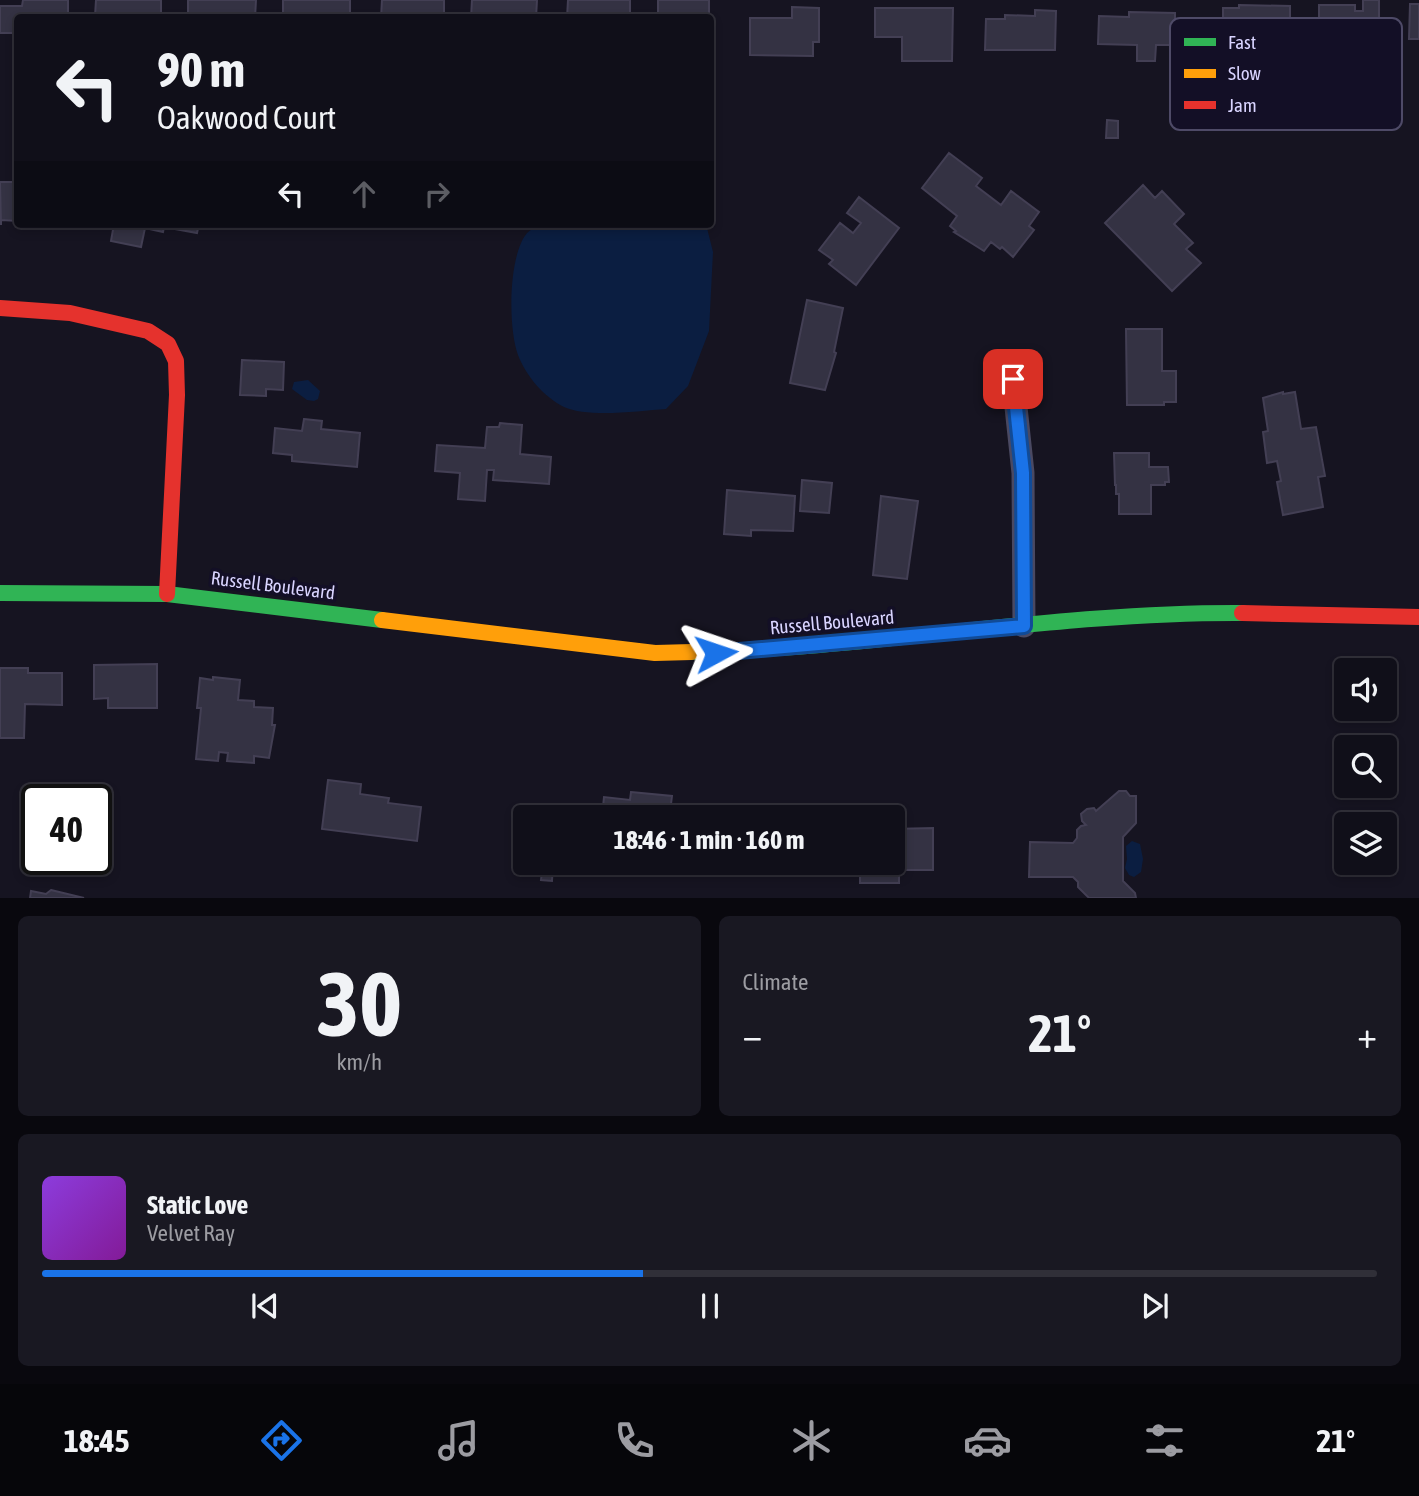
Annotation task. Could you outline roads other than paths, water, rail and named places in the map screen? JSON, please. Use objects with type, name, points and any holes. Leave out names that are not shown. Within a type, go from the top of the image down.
[{"type":"street","points":[[0,308],[70,313],[148,331],[169,344],[176,361],[177,395],[167,594]]},
{"type":"street","points":[[1013,379],[1023,473],[1024,626]]},
{"type":"street","name":"Russell Boulevard","points":[[0,593],[167,594],[655,653],[716,653],[1195,613],[1419,617]]},
{"type":"water","points":[[534,228],[707,228],[713,252],[709,331],[688,386],[666,409],[614,413],[574,410],[550,398],[531,378],[518,355],[511,311],[516,258],[527,233]]},
{"type":"water","points":[[308,380],[320,391],[318,399],[314,401],[307,400],[292,389],[294,382]]},
{"type":"water","points":[[1132,841],[1140,844],[1143,859],[1141,872],[1134,877],[1129,875],[1125,868],[1126,846]]}]
